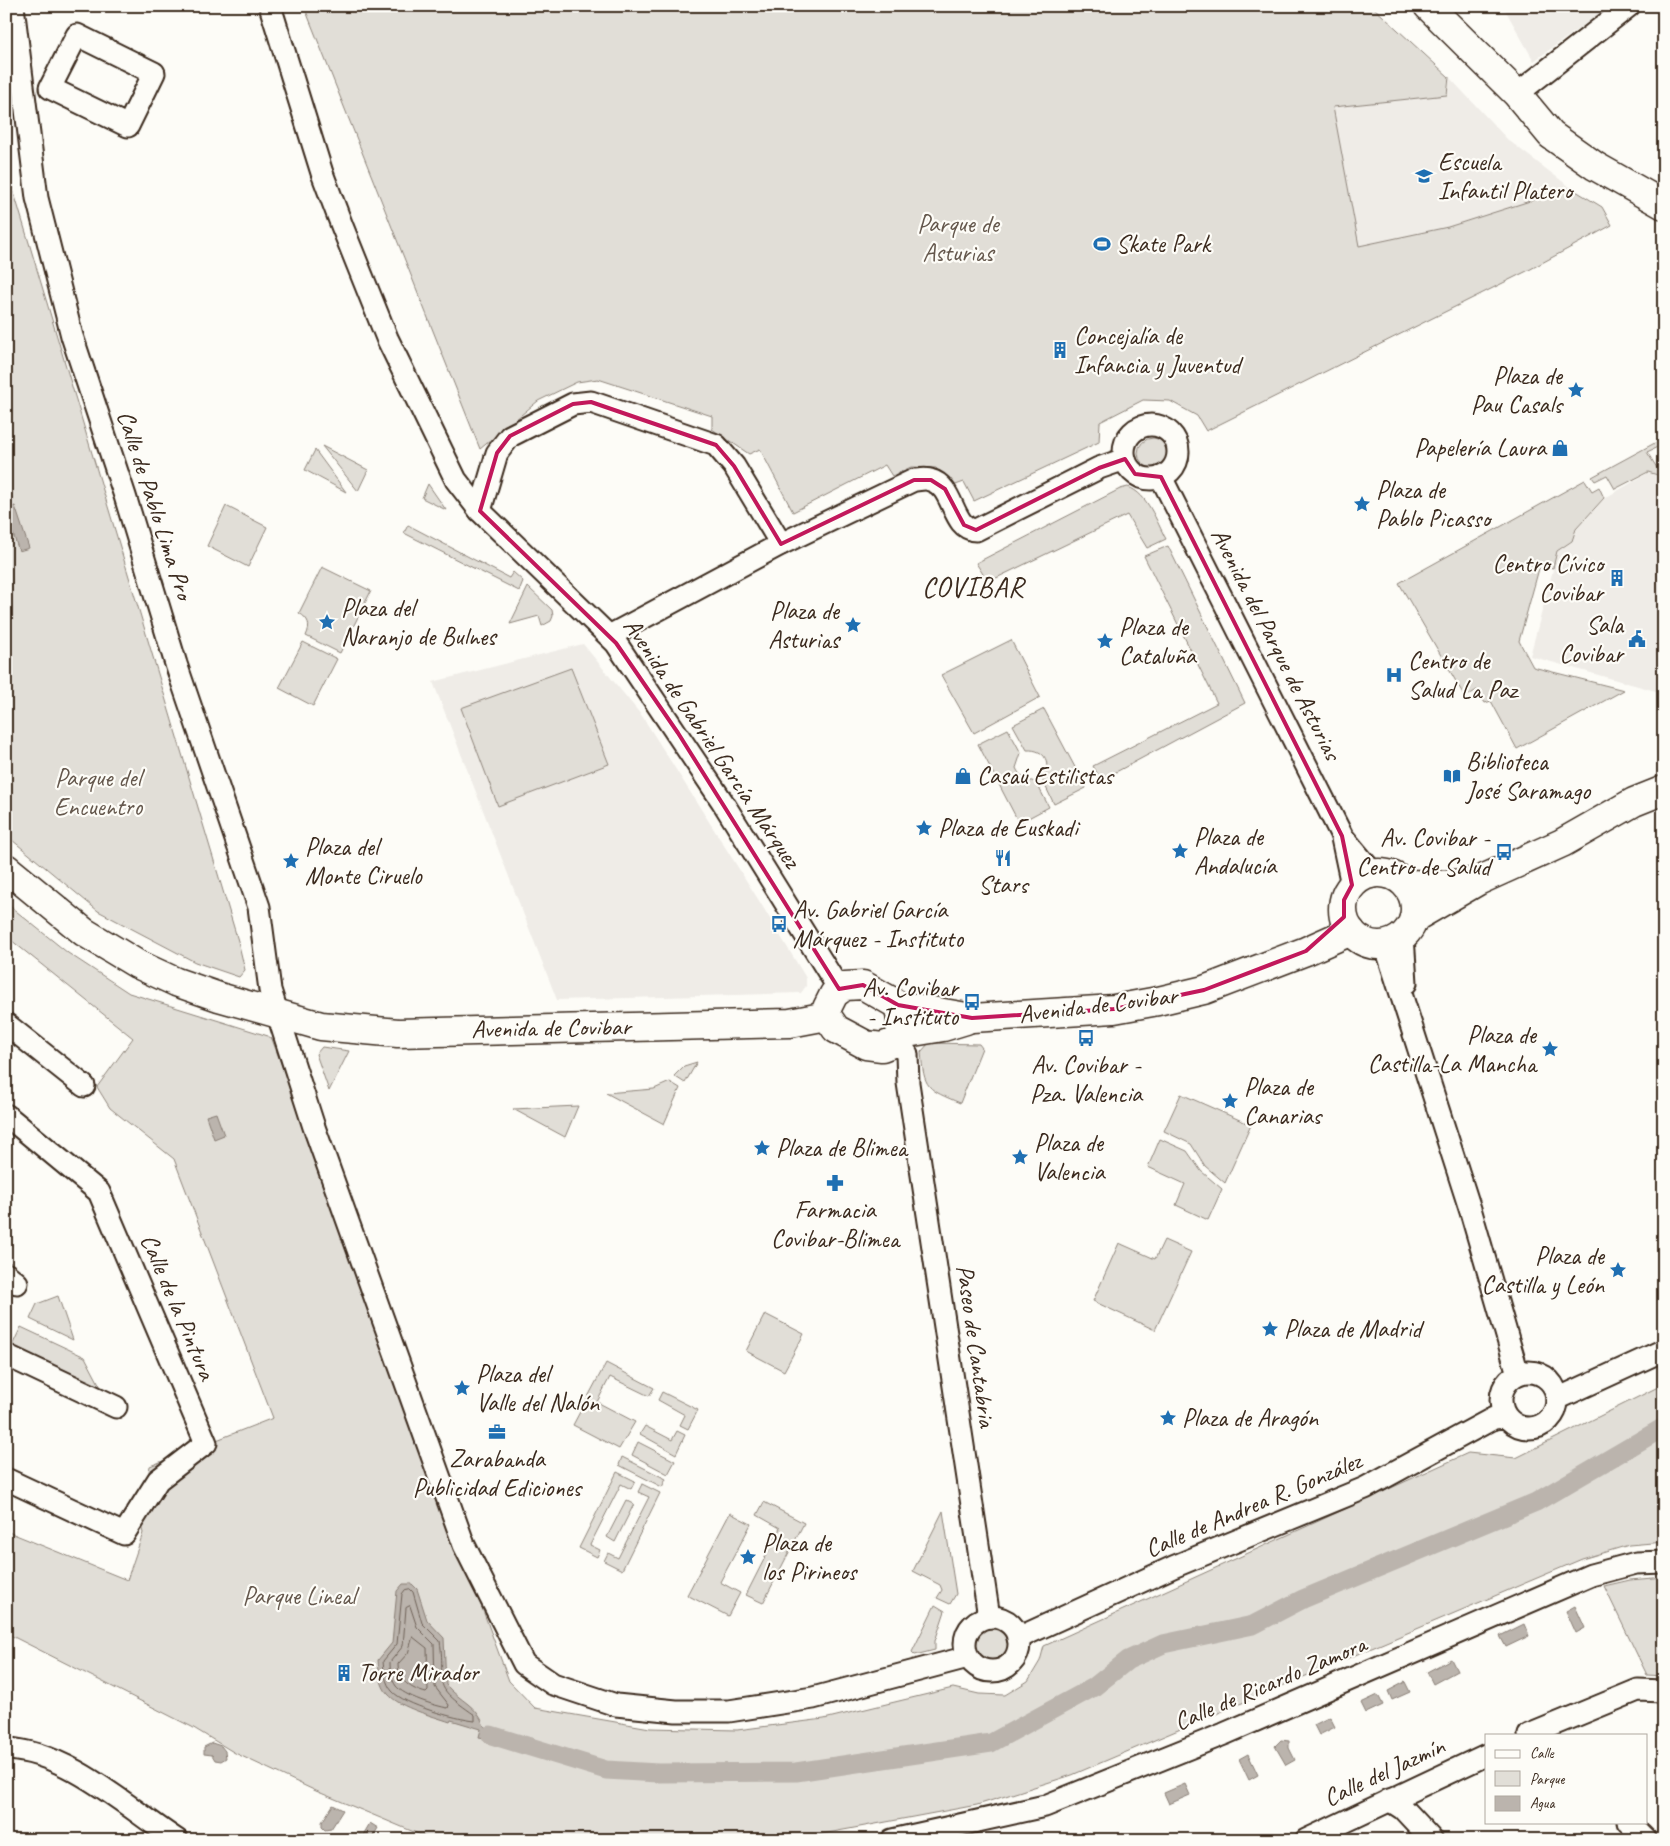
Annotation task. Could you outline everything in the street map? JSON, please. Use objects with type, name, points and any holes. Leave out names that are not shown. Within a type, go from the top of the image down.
[{"type":"street","name":"Calle de Pablo Lima Pro","points":[[13,6],[37,198],[72,336],[125,496],[176,664],[259,908],[267,975],[277,1013],[323,1151],[464,1545],[524,1664],[553,1684],[616,1705],[676,1711],[729,1711],[813,1698],[968,1657]]},
{"type":"street","name":"Avenida de Gabriel García Márquez","points":[[270,6],[322,173],[387,338],[456,480],[480,511],[610,635],[688,748],[839,989]]},
{"type":"street","points":[[1428,6],[1517,94],[1551,135],[1594,166],[1664,205]]},
{"type":"street","points":[[1517,94],[1629,6]]},
{"type":"street","points":[[77,35],[154,73],[128,126],[50,88],[77,35]]},
{"type":"street","points":[[480,511],[497,453],[510,436],[573,404],[591,402],[716,445],[734,466],[781,544]]},
{"type":"street","points":[[1146,425],[1163,427],[1170,432],[1178,448],[1174,466],[1162,477],[1152,479],[1135,474],[1125,459],[1124,450],[1131,434],[1146,425]]},
{"type":"street","points":[[610,635],[781,544],[914,480],[931,480],[944,489],[964,525],[970,530],[976,530],[1099,468],[1125,459]]},
{"type":"street","name":"Avenida del Parque de Asturias","points":[[1162,477],[1362,879]]},
{"type":"street","points":[[1634,802],[1664,776]]},
{"type":"street","points":[[1518,1374],[1477,1232],[1408,1011],[1401,933],[1414,900],[1406,884],[1391,874],[1362,879],[1344,900],[1348,924],[1361,940],[1373,944],[1401,933],[1478,881],[1562,843],[1634,802],[1664,790]]},
{"type":"street","name":"Avenida de Covibar","points":[[6,868],[84,932],[137,964],[176,982],[219,997],[321,1026],[398,1033],[790,1023],[827,1016]]},
{"type":"street","points":[[1406,884],[1446,885],[1478,881]]},
{"type":"street","name":"Avenida de Covibar","points":[[898,1005],[972,1018],[1085,1012],[1158,1001],[1204,990],[1306,951],[1348,924]]},
{"type":"street","points":[[845,986],[863,986],[898,1005],[902,1020],[894,1041],[866,1045],[836,1029],[827,1016],[830,1000],[839,989],[845,986]]},
{"type":"street","name":"Avenida de Covibar","points":[[894,1041],[972,1018]]},
{"type":"street","points":[[6,1024],[84,1086]]},
{"type":"street","name":"Paseo de Cantabria","points":[[894,1041],[908,1083],[989,1617]]},
{"type":"street","name":"Calle de la Pintura","points":[[6,1115],[99,1192],[206,1442],[158,1480],[124,1534],[6,1479]]},
{"type":"street","points":[[1557,1399],[1664,1350]]},
{"type":"street","points":[[6,1355],[116,1407]]},
{"type":"street","points":[[1535,1373],[1544,1376],[1551,1382],[1557,1399],[1552,1416],[1538,1427],[1520,1428],[1505,1417],[1502,1409],[1502,1392],[1505,1385],[1518,1374],[1535,1373]]},
{"type":"street","name":"Calle de Andrea R. González","points":[[1018,1638],[1173,1567],[1365,1488],[1494,1418],[1505,1417]]},
{"type":"street","name":"Calle de Ricardo Zamora","points":[[892,1840],[1045,1806],[1224,1734],[1591,1575],[1636,1563],[1664,1562]]},
{"type":"street","points":[[989,1617],[999,1618],[1008,1622],[1015,1629],[1018,1638],[1019,1650],[1014,1660],[1006,1667],[996,1671],[985,1670],[975,1665],[968,1657],[965,1644],[968,1631],[977,1622],[989,1617]]},
{"type":"street","points":[[1533,1734],[1549,1730],[1638,1690],[1664,1691]]},
{"type":"street","points":[[6,1749],[34,1753],[85,1778],[177,1840]]},
{"type":"street","name":"Calle del Jazmín","points":[[1306,1840],[1485,1755]]},
{"type":"street","points":[[1389,1800],[1403,1809],[1432,1840]]},
{"type":"street","points":[[1630,1824],[1646,1840]]},
{"type":"highlighted area","points":[[591,402],[716,445],[734,466],[781,544],[914,480],[931,480],[945,489],[964,525],[976,530],[1099,468],[1125,459],[1135,474],[1161,477],[1342,836],[1352,885],[1344,900],[1344,917],[1306,951],[1204,990],[1114,1009],[972,1018],[898,1005],[863,985],[839,989],[678,733],[616,643],[480,511],[497,453],[510,436],[573,404]]},
{"type":"shaded area","points":[[1503,6],[1610,6],[1534,61]]},
{"type":"shaded area","points":[[1449,77],[1507,139],[1571,188],[1448,227],[1359,246],[1333,107],[1447,95]]},
{"type":"shaded area","points":[[1648,473],[1664,477],[1663,693],[1530,656],[1558,551],[1572,542],[1577,529],[1605,498]]},
{"type":"shaded area","points":[[583,644],[642,716],[758,899],[806,978],[806,986],[801,993],[557,1000],[433,682]]},
{"type":"green space","name":"Parque de Asturias","points":[[304,6],[1372,6],[1449,77],[1447,95],[1333,107],[1359,246],[1448,227],[1571,188],[1602,207],[1612,225],[1527,271],[1206,431],[1197,416],[1170,401],[1143,400],[1100,422],[1099,442],[974,501],[964,482],[953,486],[936,468],[911,467],[892,476],[885,465],[793,512],[760,449],[749,454],[712,429],[712,416],[598,379],[577,382],[538,401],[480,449]]},
{"type":"green space","name":"Parque del Encuentro","points":[[6,166],[238,941],[245,970],[239,977],[195,962],[98,911],[6,835]]},
{"type":"green space","points":[[1153,438],[1164,442],[1168,453],[1164,464],[1153,468],[1142,464],[1138,453],[1142,442]]},
{"type":"green space","points":[[1664,438],[1664,444],[1647,452],[1659,471],[1664,473],[1664,477],[1648,472],[1615,489],[1607,475],[1595,481],[1592,477]]},
{"type":"green space","points":[[322,446],[368,470],[358,491]]},
{"type":"green space","points":[[315,450],[346,492],[305,470]]},
{"type":"green space","points":[[1585,480],[1592,491],[1599,487],[1604,498],[1576,529],[1572,541],[1557,551],[1553,568],[1540,565],[1519,641],[1533,667],[1624,690],[1517,749],[1491,701],[1485,703],[1477,690],[1465,697],[1399,583]]},
{"type":"green space","points":[[428,484],[446,510],[422,498]]},
{"type":"green space","points":[[1128,487],[1146,502],[1166,539],[1147,548],[1127,515],[988,582],[976,563],[1120,489]]},
{"type":"green space","points":[[226,506],[267,527],[248,567],[207,546]]},
{"type":"green space","points":[[408,525],[509,578],[513,572],[523,581],[519,591],[404,533]]},
{"type":"green space","points":[[1168,546],[1245,703],[1101,780],[1093,766],[1217,703],[1144,556]]},
{"type":"green space","points":[[322,567],[371,591],[340,653],[306,636],[308,623],[299,613]]},
{"type":"green space","points":[[528,587],[552,610],[553,616],[551,621],[542,626],[539,616],[510,624]]},
{"type":"green space","points":[[1011,640],[1040,697],[974,733],[941,675]]},
{"type":"green space","points":[[303,642],[337,659],[313,706],[279,688]]},
{"type":"green space","points":[[571,668],[609,764],[498,806],[461,708]]},
{"type":"green space","points":[[1044,709],[1086,788],[1054,804],[1042,779],[1047,768],[1043,755],[1034,750],[1027,750],[1013,725]]},
{"type":"green space","points":[[1008,729],[1021,753],[1016,768],[1019,774],[1036,782],[1049,807],[1019,823],[978,744]]},
{"type":"green space","name":"Parque Lineal","points":[[6,903],[68,953],[129,993],[268,1036],[272,1039],[509,1681],[535,1708],[650,1728],[737,1730],[824,1719],[953,1688],[979,1694],[1005,1695],[1028,1681],[1040,1661],[1044,1646],[1468,1453],[1516,1458],[1664,1384],[1664,1542],[1629,1545],[1582,1559],[1072,1775],[977,1805],[790,1840],[433,1840],[316,1791],[235,1753],[192,1727],[6,1633],[6,1531],[127,1580],[143,1533],[140,1522],[150,1466],[273,1418],[174,1159],[110,1108],[97,1087],[133,1038],[6,936]]},
{"type":"green space","points":[[929,1043],[979,1044],[982,1048],[960,1103],[940,1094],[929,1086],[926,1081],[921,1052]]},
{"type":"green space","points":[[322,1047],[349,1051],[329,1091],[316,1054]]},
{"type":"green space","points":[[697,1062],[685,1083],[674,1076],[684,1066]]},
{"type":"green space","points":[[670,1082],[680,1088],[664,1124],[606,1093],[654,1089]]},
{"type":"green space","points":[[1181,1094],[1251,1125],[1225,1183],[1205,1166],[1191,1144],[1164,1131]]},
{"type":"green space","points":[[578,1106],[565,1137],[513,1109]]},
{"type":"green space","points":[[1160,1139],[1187,1151],[1201,1171],[1222,1189],[1208,1220],[1176,1205],[1185,1184],[1148,1167]]},
{"type":"green space","points":[[1164,1240],[1191,1252],[1155,1330],[1093,1301],[1119,1243],[1155,1259]]},
{"type":"green space","points":[[58,1296],[73,1340],[30,1319],[37,1304]]},
{"type":"green space","points":[[765,1314],[804,1334],[784,1371],[746,1351]]},
{"type":"green space","points":[[21,1327],[85,1357],[107,1399],[9,1352]]},
{"type":"green space","points":[[606,1363],[654,1388],[649,1396],[610,1377],[597,1402],[635,1422],[619,1449],[573,1425]]},
{"type":"green space","points":[[662,1392],[698,1410],[688,1429],[680,1425],[685,1415],[658,1400]]},
{"type":"green space","points":[[645,1426],[672,1440],[677,1431],[685,1435],[676,1454],[640,1434]]},
{"type":"green space","points":[[638,1442],[675,1461],[668,1474],[632,1455]]},
{"type":"green space","points":[[622,1457],[666,1479],[662,1487],[619,1465]]},
{"type":"green space","points":[[617,1472],[635,1481],[631,1489],[621,1484],[590,1545],[600,1550],[597,1557],[579,1548]]},
{"type":"green space","points":[[642,1484],[660,1493],[622,1570],[604,1561],[608,1553],[618,1558],[649,1497],[638,1492]]},
{"type":"green space","points":[[626,1500],[634,1504],[615,1542],[607,1537]]},
{"type":"green space","points":[[764,1502],[804,1523],[763,1603],[746,1595],[780,1528],[757,1515]]},
{"type":"green space","points":[[943,1511],[956,1594],[950,1604],[937,1598],[942,1590],[940,1585],[913,1571]]},
{"type":"green space","points":[[730,1513],[751,1524],[720,1582],[740,1593],[728,1616],[687,1595]]},
{"type":"green space","points":[[1664,1577],[1664,1676],[1647,1675],[1604,1586],[1630,1580]]},
{"type":"green space","points":[[935,1605],[945,1611],[935,1641],[935,1650],[915,1655],[912,1652]]},
{"type":"green space","points":[[991,1627],[1003,1633],[1009,1645],[1003,1657],[991,1663],[979,1657],[973,1645],[979,1633]]},
{"type":"water","points":[[15,506],[29,548],[19,551],[6,514],[6,509]]},
{"type":"water","points":[[216,1113],[224,1135],[214,1139],[206,1116]]},
{"type":"water","points":[[403,1584],[412,1584],[417,1589],[427,1620],[444,1638],[446,1685],[473,1708],[484,1726],[492,1730],[490,1739],[479,1737],[481,1729],[451,1720],[450,1722],[408,1707],[393,1699],[385,1691],[380,1678],[378,1660],[392,1643],[397,1591]]},
{"type":"water","points":[[1575,1606],[1585,1628],[1576,1633],[1566,1611]]},
{"type":"water","points":[[1524,1624],[1529,1636],[1506,1647],[1500,1636]]},
{"type":"water","points":[[1451,1659],[1457,1671],[1433,1684],[1427,1672]]},
{"type":"water","points":[[1405,1682],[1410,1692],[1392,1700],[1388,1691]]},
{"type":"water","points":[[1378,1695],[1383,1705],[1366,1713],[1361,1703]]},
{"type":"water","points":[[1330,1717],[1335,1727],[1319,1735],[1314,1725]]},
{"type":"water","points":[[1281,1740],[1289,1741],[1289,1748],[1295,1760],[1286,1765],[1275,1746]]},
{"type":"water","points":[[212,1743],[221,1746],[225,1751],[226,1758],[221,1761],[215,1760],[212,1755],[204,1754],[204,1747]]},
{"type":"water","points":[[1248,1754],[1258,1775],[1249,1780],[1239,1759]]},
{"type":"water","points":[[1185,1784],[1190,1795],[1169,1804],[1164,1793]]},
{"type":"water","points":[[333,1805],[343,1810],[331,1829],[325,1830],[322,1827],[322,1822]]},
{"type":"water","points":[[370,1823],[378,1828],[371,1840],[356,1840],[359,1834],[363,1835]]},
{"type":"waterway","points":[[491,1735],[606,1770],[658,1773],[796,1772],[991,1743],[1094,1687],[1128,1660],[1163,1644],[1253,1625],[1303,1599],[1536,1502],[1664,1427]]},
{"type":"place","name":"Escuela Infantil Platero","points":[[1424,176]]},
{"type":"place","name":"Skate Park","points":[[1102,244]]},
{"type":"place","name":"Concejalía de Infancia y Juventud","points":[[1060,350]]},
{"type":"place","name":"Plaza de Pau Casals","points":[[1576,390]]},
{"type":"place","name":"Papelería Laura","points":[[1560,448]]},
{"type":"place","name":"Plaza de Pablo Picasso","points":[[1362,504]]},
{"type":"place","name":"Centro Cívico Covibar","points":[[1617,578]]},
{"type":"place","name":"Plaza del Naranjo de Bulnes","points":[[327,622]]},
{"type":"place","name":"Plaza de Asturias","points":[[853,625]]},
{"type":"place","name":"Sala Covibar","points":[[1637,639]]},
{"type":"place","name":"Plaza de Cataluña","points":[[1105,641]]},
{"type":"place","name":"Centro de Salud La Paz","points":[[1394,675]]},
{"type":"place","name":"Casaú Estilistas","points":[[963,776]]},
{"type":"place","name":"Biblioteca José Saramago","points":[[1452,776]]},
{"type":"place","name":"Plaza de Euskadi","points":[[924,828]]},
{"type":"place","name":"Plaza de Andalucía","points":[[1180,851]]},
{"type":"place","name":"Av. Covibar - Centro de Salud","points":[[1504,852]]},
{"type":"place","name":"Stars","points":[[1003,858]]},
{"type":"place","name":"Plaza del Monte Ciruelo","points":[[291,861]]},
{"type":"place","name":"Av. Gabriel García Márquez - Instituto","points":[[779,924]]},
{"type":"place","name":"Av. Covibar - Instituto","points":[[972,1002]]},
{"type":"place","name":"Av. Covibar - Pza. Valencia","points":[[1086,1038]]},
{"type":"place","name":"Plaza de Castilla-La Mancha","points":[[1550,1049]]},
{"type":"place","name":"Plaza de Canarias","points":[[1230,1101]]},
{"type":"place","name":"Plaza de Blimea","points":[[762,1148]]},
{"type":"place","name":"Plaza de Valencia","points":[[1020,1157]]},
{"type":"place","name":"Farmacia Covibar-Blimea","points":[[835,1183]]},
{"type":"place","name":"Plaza de Castilla y León","points":[[1618,1270]]},
{"type":"place","name":"Plaza de Madrid","points":[[1270,1329]]},
{"type":"place","name":"Plaza del Valle del Nalón","points":[[462,1388]]},
{"type":"place","name":"Plaza de Aragón","points":[[1168,1418]]},
{"type":"place","name":"Zarabanda Publicidad Ediciones","points":[[497,1432]]},
{"type":"place","name":"Plaza de los Pirineos","points":[[748,1557]]},
{"type":"place","name":"Torre Mirador","points":[[344,1673]]},
{"type":"district","name":"COVIBAR","points":[[973,586]]}]
